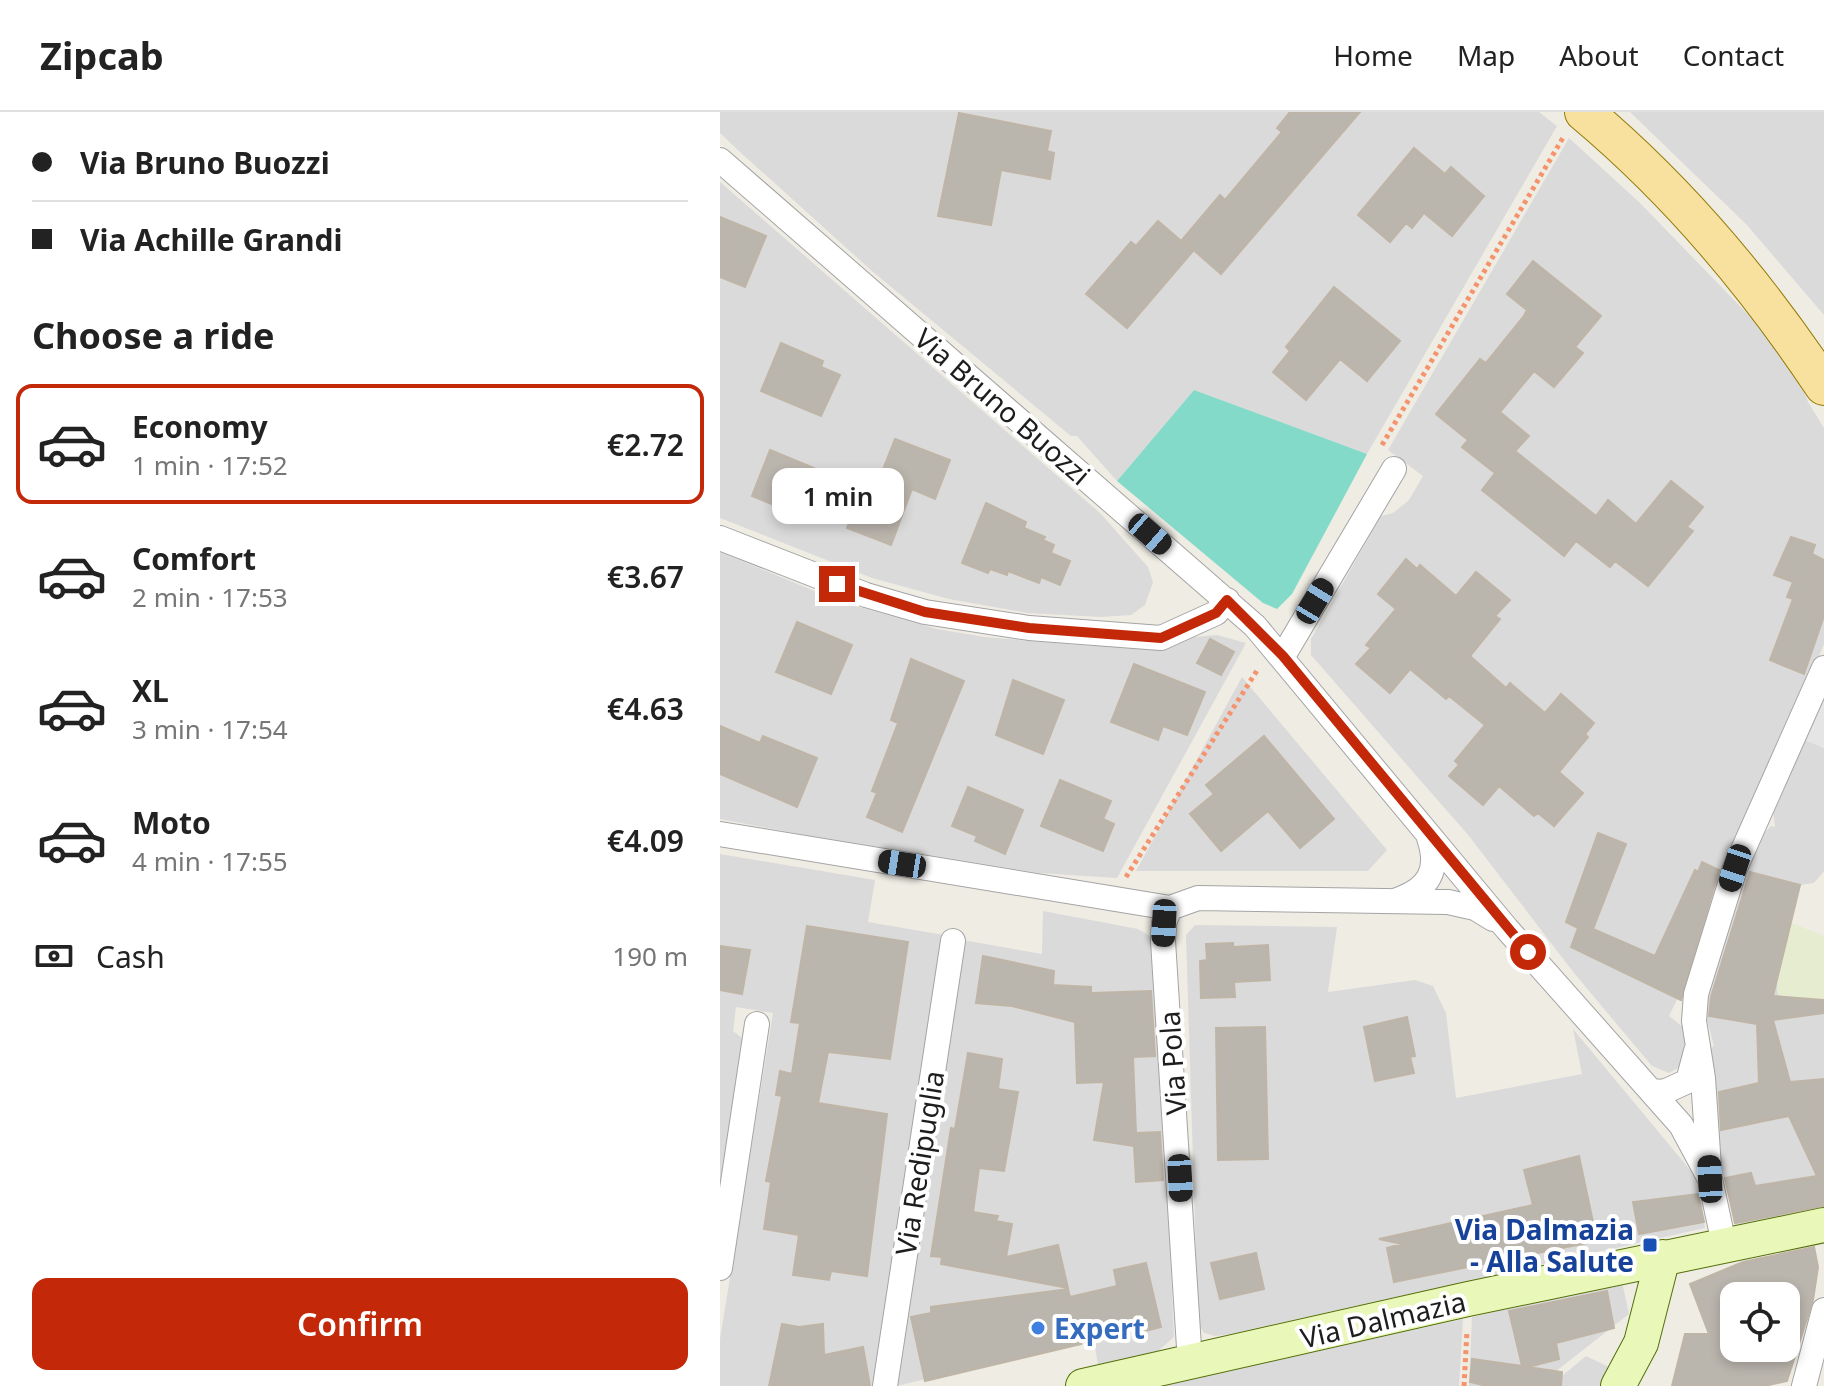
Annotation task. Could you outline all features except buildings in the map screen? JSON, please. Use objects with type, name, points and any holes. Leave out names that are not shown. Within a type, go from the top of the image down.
[{"type":"main road","points":[[1575,121],[1676,199],[1716,244],[1824,386]]},
{"type":"street","name":"Via Bruno Buozzi","points":[[720,160],[1227,600],[1692,1141],[1710,1179],[1724,1244]]},
{"type":"street","points":[[1274,657],[1387,459]]},
{"type":"street","points":[[720,538],[866,595],[925,612],[1029,628],[1161,638],[1216,613],[1227,600]]},
{"type":"street","points":[[1710,1179],[1703,1078],[1697,1044],[1696,994],[1735,868],[1824,668]]},
{"type":"street","points":[[720,834],[1170,908],[1198,898],[1462,903],[1507,929]]},
{"type":"street","points":[[1394,901],[1417,892],[1433,873],[1434,857],[1428,835]]},
{"type":"street","name":"Via Pola","points":[[1170,908],[1164,923],[1163,941],[1190,1363]]},
{"type":"street","name":"Via Redipuglia","points":[[885,1386],[953,941]]},
{"type":"street","points":[[720,1268],[757,1024]]},
{"type":"street","points":[[1651,1091],[1664,1092],[1688,1081],[1697,1044]]},
{"type":"street","name":"Via Dalmazia","points":[[1083,1386],[1663,1257],[1824,1225]]},
{"type":"street","points":[[1618,1386],[1641,1343],[1663,1257]]},
{"type":"street","points":[[1804,1386],[1824,1310]]},
{"type":"path","points":[[1387,459],[1575,121]]},
{"type":"path","points":[[1114,899],[1274,657]]},
{"type":"path","points":[[1464,1386],[1466,1341]]},
{"type":"shaded area","points":[[720,112],[1539,112],[1557,126],[1367,454],[1194,390],[1117,481],[1077,436],[1071,436],[872,271],[740,152],[720,133]]},
{"type":"shaded area","points":[[1630,112],[1824,112],[1824,315],[1747,225]]},
{"type":"shaded area","points":[[1569,138],[1640,203],[1793,361],[1808,402],[1824,428],[1824,644],[1737,847],[1709,933],[1669,1016],[1683,1027],[1687,1055],[1685,1064],[1669,1073],[1652,1066],[1574,973],[1469,836],[1311,655],[1311,639],[1381,516],[1393,513],[1409,500],[1423,476],[1388,450]]},
{"type":"shaded area","points":[[720,182],[1101,514],[1148,567],[1153,582],[1145,605],[1131,615],[1100,617],[1028,613],[949,599],[872,578],[720,518]]},
{"type":"shaded area","points":[[1194,390],[1367,454],[1292,594],[1277,609],[1263,603],[1117,481]]},
{"type":"shaded area","points":[[720,552],[841,602],[937,629],[984,637],[1091,646],[1217,635],[1246,643],[1117,878],[1039,873],[805,835],[720,819]]},
{"type":"shaded area","points":[[1242,677],[1387,850],[1368,871],[1136,871]]},
{"type":"shaded area","points":[[1824,696],[1824,748],[1805,740]]},
{"type":"shaded area","points":[[1805,740],[1824,748],[1824,871],[1814,883],[1800,885],[1777,980],[1778,995],[1824,1000],[1824,1210],[1736,1229],[1722,1171],[1710,1048],[1714,1046],[1706,1016],[1708,993],[1755,843],[1771,826],[1775,827],[1773,811]]},
{"type":"shaded area","points":[[720,854],[875,880],[868,922],[944,935],[874,1386],[720,1386],[720,1339],[773,1013],[736,1007],[733,1031],[743,1039],[720,1186]]},
{"type":"shaded area","points":[[1043,911],[1138,929],[1156,940],[1174,1337],[1158,1351],[1098,1365],[1094,1341],[896,1386],[963,940],[1042,954]]},
{"type":"shaded area","points":[[1195,925],[1337,927],[1328,992],[1415,980],[1433,986],[1446,1013],[1456,1098],[1582,1074],[1573,1029],[1696,1177],[1705,1228],[1230,1334],[1215,1336],[1204,1333],[1198,1323],[1186,935]]},
{"type":"shaded area","points":[[1622,1282],[1629,1314],[1537,1386],[1469,1386],[1472,1317]]},
{"type":"shaded area","points":[[1463,1319],[1459,1386],[1163,1386],[1179,1382]]},
{"type":"shaded area","points":[[1586,1356],[1613,1369],[1605,1386],[1550,1386]]},
{"type":"green space","points":[[1791,923],[1824,936],[1824,1000],[1778,995],[1777,980]]},
{"type":"place","name":"Via Dalmazia - Alla Salute","points":[[1650,1245]]},
{"type":"place","name":"Expert","points":[[1038,1328]]},
{"type":"route","points":[[837,584],[925,612],[1029,628],[1161,638],[1216,613],[1227,600],[1283,656],[1428,835],[1528,952]]}]
